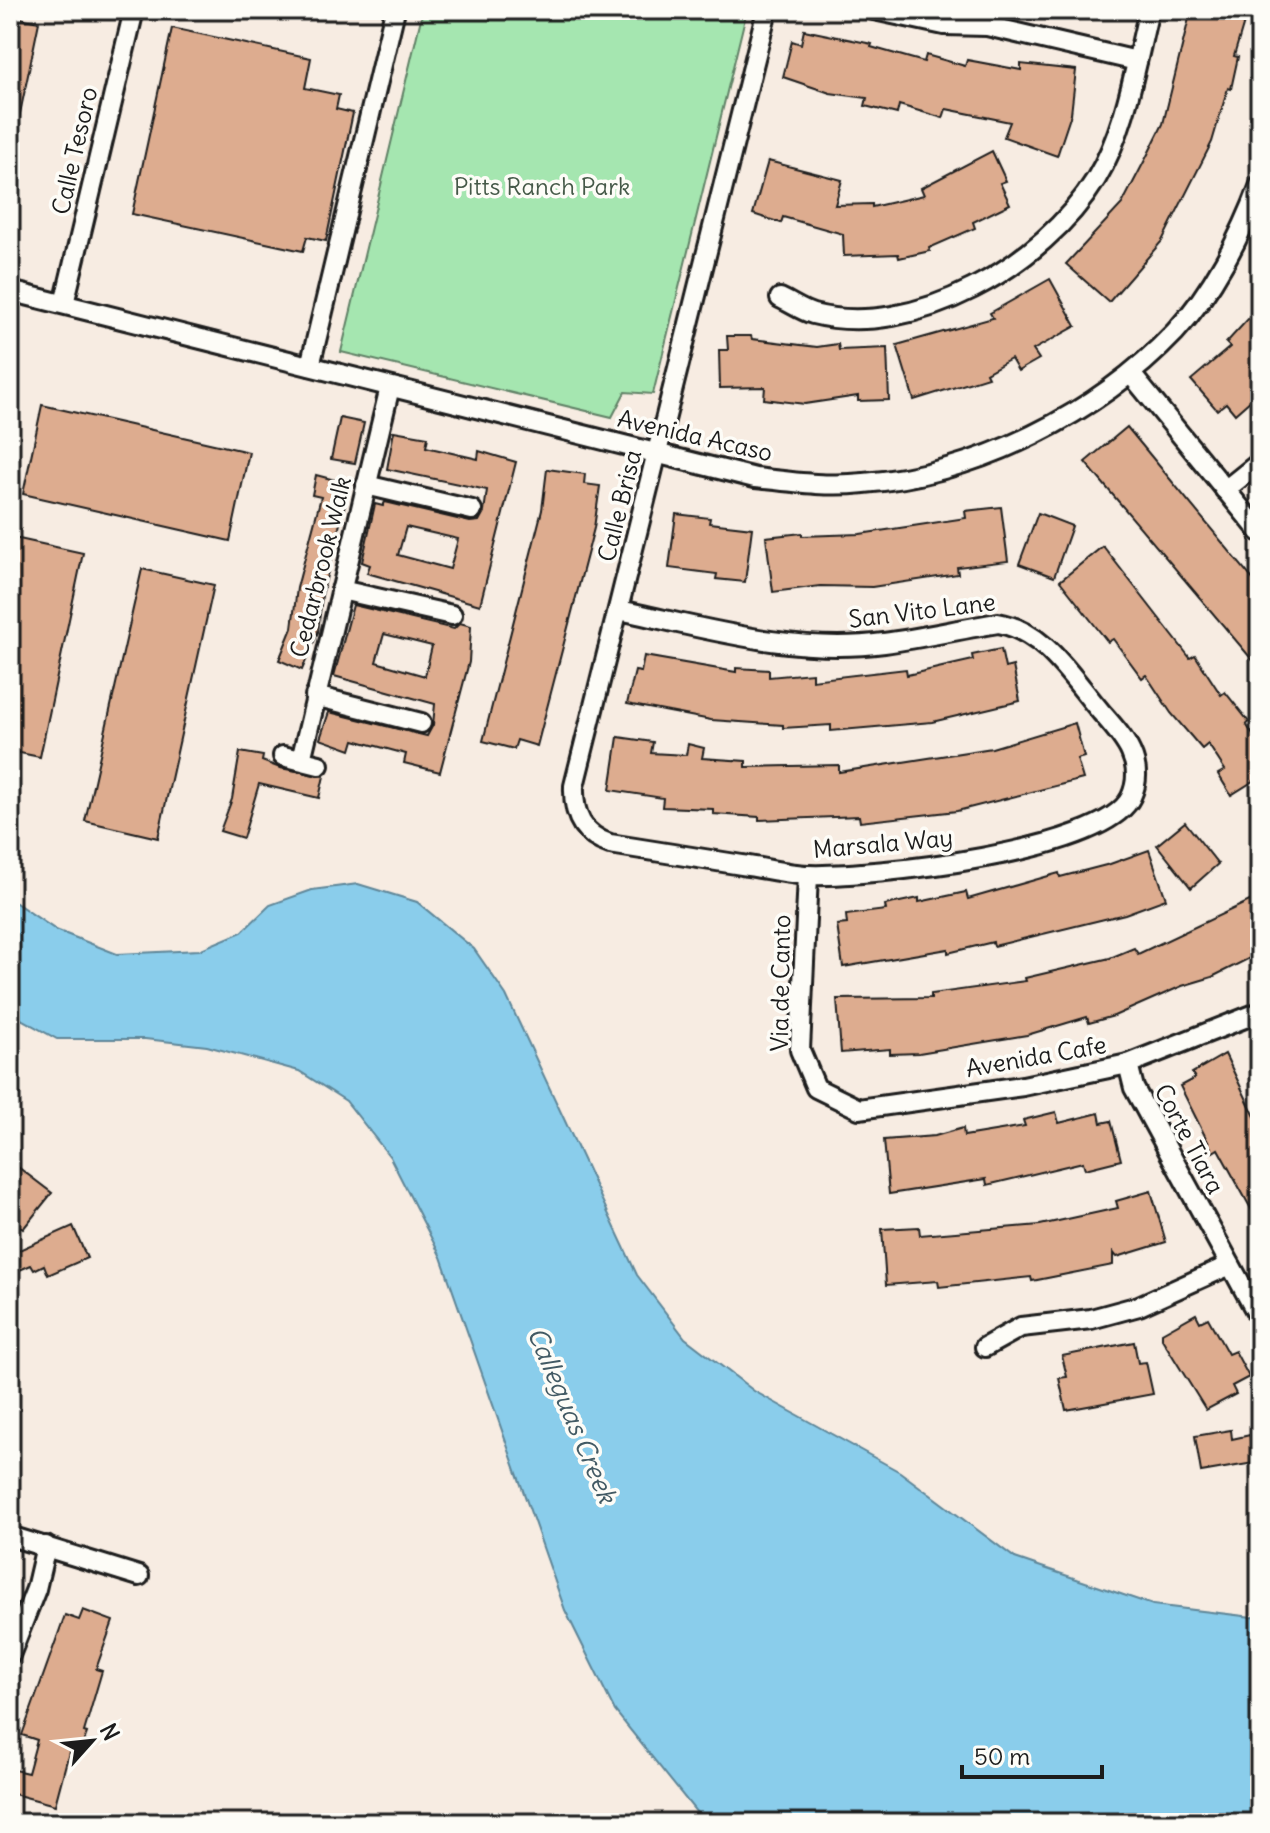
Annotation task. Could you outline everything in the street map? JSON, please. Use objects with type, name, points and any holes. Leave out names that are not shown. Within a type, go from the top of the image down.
[{"type":"street","name":"Calle Tesoro","points":[[64,304],[134,10]]},
{"type":"street","points":[[310,366],[395,10]]},
{"type":"street","name":"Calle Brisa","points":[[582,826],[573,807],[574,786],[767,10]]},
{"type":"street","points":[[874,10],[944,25],[987,26],[1137,61]]},
{"type":"street","points":[[780,298],[812,314],[858,318],[901,312],[965,292],[1023,258],[1053,235],[1097,178],[1120,125],[1149,10]]},
{"type":"street","name":"Avenida Acaso","points":[[10,291],[755,478],[815,485],[917,476],[1021,441],[1131,374],[1192,312],[1230,250],[1260,185]]},
{"type":"street","points":[[1131,374],[1260,532]]},
{"type":"street","name":"Cedarbrook Walk","points":[[301,760],[390,387]]},
{"type":"street","points":[[1225,490],[1260,462]]},
{"type":"street","points":[[366,485],[472,510]]},
{"type":"street","points":[[341,590],[452,615]]},
{"type":"street","name":"San Vito Lane","points":[[619,610],[725,634],[822,645],[883,643],[998,623],[1017,626],[1045,646],[1125,741],[1136,768],[1131,797]]},
{"type":"street","points":[[315,696],[421,723]]},
{"type":"street","name":"Marsala Way","points":[[582,826],[597,840],[610,844],[808,875],[941,865],[1011,853],[1097,827],[1121,811],[1131,797]]},
{"type":"street","name":"Via de Canto","points":[[808,875],[800,1037],[804,1066],[816,1088]]},
{"type":"street","name":"Avenida Cafe","points":[[816,1088],[859,1109],[1023,1086],[1128,1064],[1260,1012]]},
{"type":"street","name":"Corte Tiara","points":[[1128,1064],[1134,1088],[1260,1319]]},
{"type":"street","points":[[985,1347],[1021,1327],[1091,1319],[1139,1306],[1230,1265]]},
{"type":"street","points":[[10,1536],[139,1576]]},
{"type":"street","points":[[10,1655],[36,1589],[46,1546]]},
{"type":"green space","name":"Pitts Ranch Park","points":[[423,10],[747,10],[653,394],[625,392],[612,417],[341,352]]},
{"type":"water","name":"Calleguas Creek","points":[[358,884],[417,902],[474,949],[506,995],[637,1275],[685,1338],[754,1391],[900,1472],[1015,1558],[1153,1605],[1260,1618],[1260,1823],[705,1823],[615,1711],[565,1610],[441,1257],[390,1157],[346,1101],[299,1071],[207,1046],[145,1039],[57,1039],[10,1013],[10,899],[56,930],[117,954],[199,950],[242,932],[270,905],[312,890]]},
{"type":"building","points":[[1191,10],[1212,10],[1245,19],[1234,56],[1238,57],[1231,89],[1228,88],[1212,142],[1162,241],[1109,302],[1066,264],[1122,204],[1163,124]]},
{"type":"building","points":[[10,16],[39,22],[17,128],[10,127]]},
{"type":"building","points":[[172,28],[311,58],[305,88],[339,95],[336,109],[353,113],[326,241],[307,237],[303,251],[132,214]]},
{"type":"building","points":[[804,30],[872,44],[871,47],[924,62],[926,55],[965,66],[967,60],[1021,70],[1021,64],[1076,70],[1071,114],[1057,156],[1004,137],[1010,122],[946,109],[943,118],[899,105],[897,114],[865,106],[867,98],[830,93],[783,77],[792,41],[801,44]]},
{"type":"building","points":[[992,151],[1006,181],[1000,183],[1010,204],[973,222],[975,228],[929,248],[930,251],[899,258],[898,254],[844,256],[843,234],[783,217],[781,223],[753,214],[768,161],[842,180],[835,205],[872,204],[872,207],[924,195],[921,188]]},
{"type":"building","points":[[1050,279],[1076,326],[1033,350],[1039,359],[1018,371],[1011,359],[986,373],[988,377],[914,400],[897,345],[993,318],[990,313]]},
{"type":"building","points":[[1260,306],[1260,392],[1235,414],[1226,403],[1217,410],[1191,380],[1230,347],[1226,343]]},
{"type":"building","points":[[727,336],[751,336],[752,339],[817,347],[838,344],[839,350],[887,348],[889,400],[858,401],[858,396],[805,404],[764,399],[765,387],[720,388],[719,350],[728,350]]},
{"type":"building","points":[[42,405],[249,452],[230,541],[23,494]]},
{"type":"building","points":[[340,418],[364,423],[355,463],[331,459]]},
{"type":"building","points":[[1127,427],[1260,588],[1260,669],[1085,462]]},
{"type":"building","points":[[394,431],[428,437],[426,447],[478,459],[479,451],[516,462],[480,605],[367,573],[370,565],[362,562],[375,504],[383,506],[385,502],[470,522],[479,521],[484,512],[487,490],[387,469]],"holes":[[[406,527],[458,539],[450,569],[398,555]]]},
{"type":"building","points":[[547,469],[585,474],[584,484],[600,486],[594,528],[537,746],[517,740],[514,749],[483,741],[542,510]]},
{"type":"building","points":[[316,475],[350,484],[322,595],[318,632],[302,670],[279,660],[292,628],[297,588],[321,497],[312,495]]},
{"type":"building","points":[[1001,507],[1008,561],[957,567],[958,574],[872,587],[820,586],[773,592],[766,537],[802,533],[802,536],[860,534],[966,518],[965,511]]},
{"type":"building","points":[[1038,513],[1072,526],[1054,577],[1019,564]]},
{"type":"building","points":[[676,514],[710,518],[709,523],[752,528],[745,582],[716,579],[717,574],[669,568]]},
{"type":"building","points":[[10,537],[83,553],[40,757],[10,751]]},
{"type":"building","points":[[1103,546],[1190,658],[1195,655],[1221,695],[1225,692],[1249,722],[1246,724],[1260,746],[1260,777],[1231,795],[1218,774],[1225,770],[1208,744],[1202,749],[1171,713],[1146,675],[1142,678],[1113,639],[1108,642],[1060,581]]},
{"type":"building","points":[[142,569],[214,585],[158,838],[85,821]]},
{"type":"building","points":[[353,605],[454,629],[460,623],[471,626],[469,662],[440,772],[404,763],[406,754],[354,740],[351,750],[320,739],[329,712],[427,736],[433,725],[435,704],[334,676]],"holes":[[[384,634],[432,646],[425,676],[376,662]]]},
{"type":"building","points":[[1001,649],[1005,668],[1013,666],[1020,701],[932,722],[831,731],[831,725],[783,728],[783,725],[711,720],[627,704],[635,671],[641,672],[644,656],[736,672],[736,668],[769,670],[769,677],[812,673],[812,680],[906,669],[907,675],[973,660],[972,655]]},
{"type":"building","points":[[1075,723],[1084,757],[1077,759],[1083,779],[957,811],[860,822],[859,816],[759,820],[759,817],[713,814],[713,809],[662,807],[663,798],[610,790],[618,737],[653,742],[651,753],[686,755],[688,744],[704,748],[702,758],[746,761],[746,767],[839,765],[839,772],[992,748]]},
{"type":"building","points":[[240,752],[263,756],[262,761],[280,768],[324,776],[319,798],[259,784],[243,838],[220,831],[232,799]]},
{"type":"building","points":[[1185,822],[1218,864],[1191,888],[1157,845]]},
{"type":"building","points":[[1149,850],[1166,899],[1125,914],[994,946],[993,942],[948,953],[948,949],[843,967],[837,925],[847,924],[846,915],[886,910],[885,905],[919,898],[919,902],[966,892],[968,899],[1059,873],[1060,877],[1110,864]]},
{"type":"building","points":[[1260,896],[1260,953],[1212,977],[1182,986],[1114,1016],[1089,1023],[1087,1017],[1027,1035],[919,1053],[890,1054],[890,1049],[841,1053],[837,999],[931,998],[931,994],[1026,981],[1025,978],[1110,958],[1134,948],[1138,954]]},
{"type":"building","points":[[1225,1054],[1260,1127],[1260,1225],[1218,1149],[1213,1152],[1180,1086],[1195,1078],[1192,1073]]},
{"type":"building","points":[[1056,1112],[1059,1123],[1099,1113],[1101,1123],[1111,1121],[1121,1160],[1085,1169],[1083,1162],[987,1185],[986,1179],[889,1194],[884,1140],[935,1136],[963,1128],[964,1136],[1025,1126],[1023,1120]]},
{"type":"building","points":[[10,1161],[52,1193],[23,1229],[10,1219]]},
{"type":"building","points":[[1151,1191],[1166,1242],[1117,1257],[1113,1252],[1113,1265],[1032,1281],[1031,1277],[939,1287],[938,1281],[886,1285],[882,1229],[919,1227],[920,1235],[1040,1225],[1118,1208],[1116,1201]]},
{"type":"building","points":[[73,1226],[87,1258],[48,1275],[44,1265],[34,1270],[31,1265],[15,1272],[10,1254]]},
{"type":"building","points":[[1196,1314],[1200,1322],[1208,1318],[1228,1354],[1235,1351],[1249,1377],[1232,1386],[1236,1394],[1206,1410],[1162,1339],[1162,1333]]},
{"type":"building","points":[[1134,1342],[1138,1363],[1146,1362],[1153,1394],[1066,1410],[1059,1378],[1067,1377],[1062,1356]]},
{"type":"building","points":[[1231,1430],[1232,1439],[1250,1435],[1254,1463],[1201,1472],[1195,1436]]},
{"type":"building","points":[[83,1610],[113,1621],[96,1669],[102,1671],[79,1756],[69,1752],[55,1805],[10,1793],[10,1769],[28,1773],[37,1740],[22,1735],[65,1615],[79,1620]]}]
